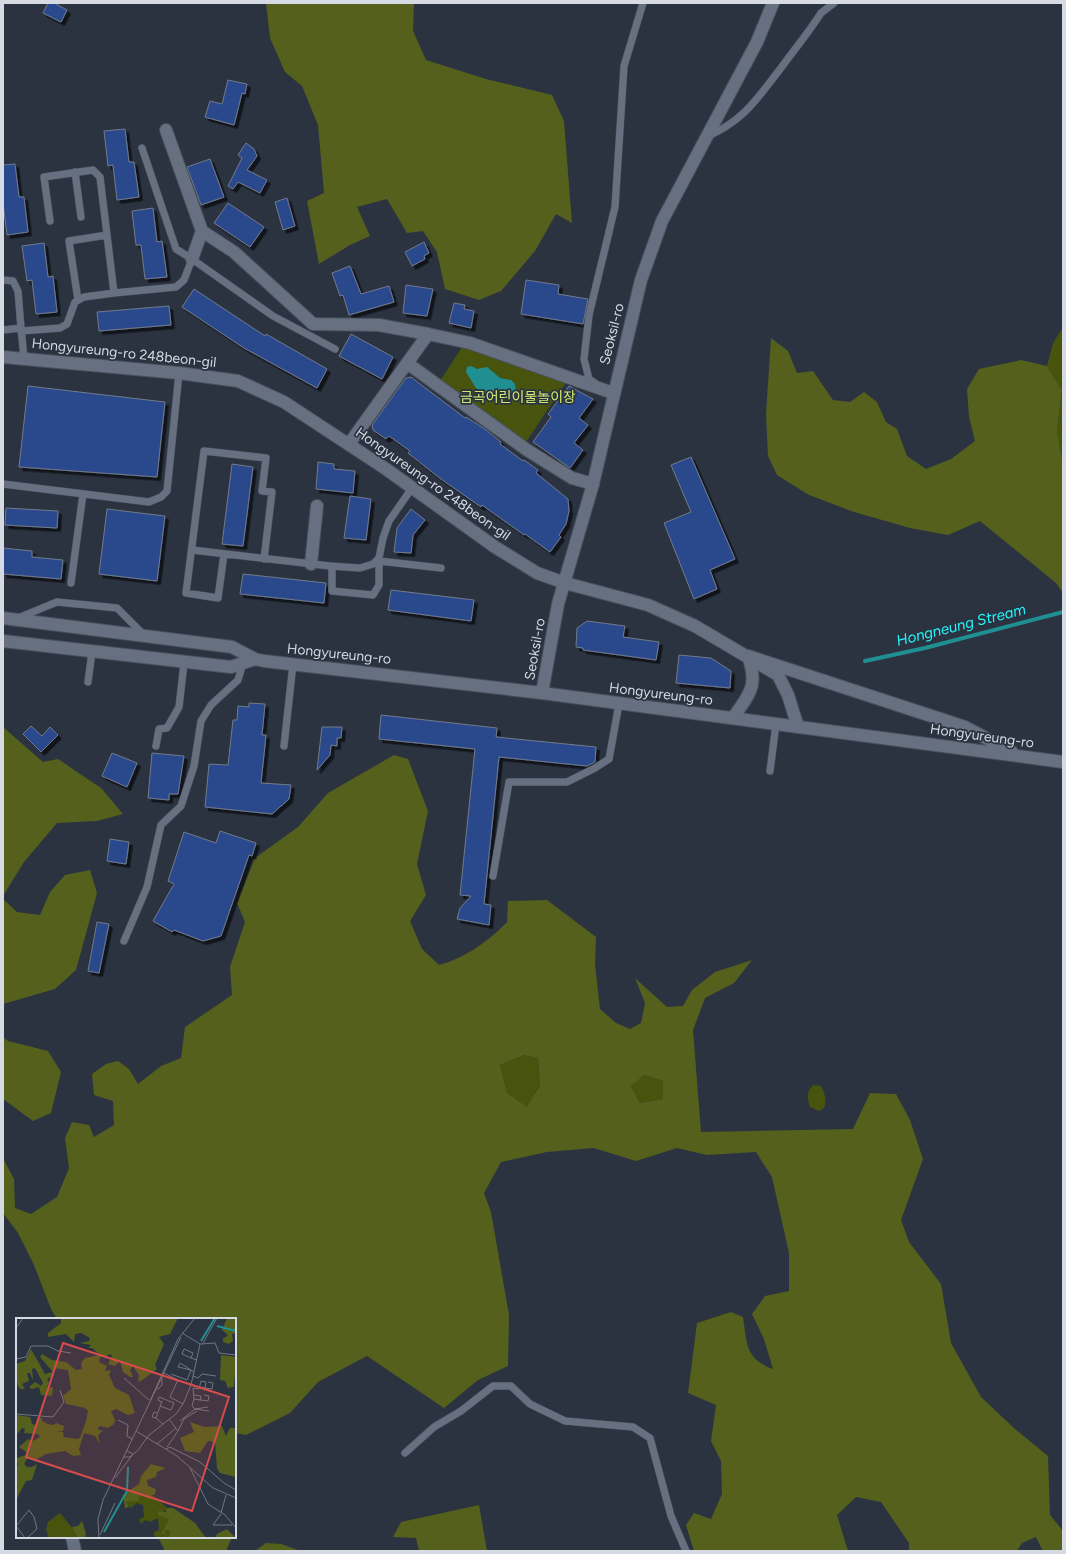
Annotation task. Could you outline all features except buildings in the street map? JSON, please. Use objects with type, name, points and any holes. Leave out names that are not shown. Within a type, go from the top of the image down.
[{"type":"street","name":"Seoksil-ro","points":[[542,693],[558,604],[593,484],[613,393],[641,280],[662,221],[757,42],[773,3]]},
{"type":"street","points":[[166,130],[202,231],[234,252],[313,324],[379,326],[470,343],[613,393]]},
{"type":"street","points":[[192,259],[202,231]]},
{"type":"street","points":[[349,444],[428,334]]},
{"type":"street","name":"Hongyureung-ro 248beon-gil","points":[[3,357],[179,372],[238,382],[284,402],[349,444],[495,547],[537,573],[565,583],[648,605],[695,626],[748,656],[778,675],[788,695],[798,727]]},
{"type":"street","points":[[407,363],[527,450],[572,478],[593,484]]},
{"type":"street","points":[[311,564],[317,506]]},
{"type":"street","name":"Hongyureung-ro","points":[[9,619],[232,647],[255,659],[542,693],[1063,762]]},
{"type":"street","name":"Hongyureung-ro","points":[[3,641],[184,663],[230,667],[255,659]]},
{"type":"street","points":[[733,718],[751,691],[754,672],[748,656]]},
{"type":"street","points":[[748,656],[965,727],[1020,756]]},
{"type":"street","points":[[72,1538],[75,1551]]},
{"type":"lane","points":[[613,393],[589,379],[584,359],[590,316],[615,207],[624,66],[643,3]]},
{"type":"lane","points":[[706,137],[719,131],[740,116],[758,99],[821,13],[834,3]]},
{"type":"lane","points":[[142,148],[176,249],[273,316],[335,349]]},
{"type":"lane","points":[[50,221],[44,177],[93,170],[100,177],[114,293]]},
{"type":"lane","points":[[75,172],[81,217]]},
{"type":"lane","points":[[78,300],[69,241],[107,235]]},
{"type":"lane","points":[[3,330],[60,328],[67,324],[75,302],[84,297],[176,287],[184,280],[192,259]]},
{"type":"lane","points":[[3,280],[13,281],[18,291],[24,358]]},
{"type":"lane","points":[[3,484],[149,502],[161,497],[167,491],[179,372]]},
{"type":"lane","points":[[224,554],[218,598],[186,593],[204,451],[266,458],[262,491],[272,492],[264,559]]},
{"type":"lane","points":[[332,566],[332,591],[373,595],[379,585],[379,559],[383,538],[389,521],[412,488]]},
{"type":"lane","points":[[71,583],[83,494]]},
{"type":"lane","points":[[192,550],[332,566],[360,568],[373,564],[379,559],[441,568]]},
{"type":"lane","points":[[9,619],[57,602],[117,608],[145,635]]},
{"type":"lane","points":[[88,682],[92,652]]},
{"type":"lane","points":[[156,746],[159,730],[167,728],[179,708],[184,663]]},
{"type":"lane","points":[[124,941],[147,888],[161,825],[181,806],[194,766],[201,720],[211,705],[238,680],[243,663]]},
{"type":"lane","points":[[284,746],[293,664]]},
{"type":"lane","points":[[493,876],[509,782],[567,782],[609,759],[620,704]]},
{"type":"lane","points":[[770,771],[776,724]]},
{"type":"lane","points":[[405,1453],[434,1427],[461,1412],[493,1386],[511,1386],[530,1404],[565,1421],[633,1427],[650,1438],[671,1516],[686,1551]]},
{"type":"green space","points":[[1063,327],[1063,463],[1057,432],[1062,390],[1047,366],[1053,343]]},
{"type":"green space","name":"금곡어린이물놀이장","points":[[462,347],[515,362],[567,381],[526,442],[440,381]]},
{"type":"green space","points":[[524,1055],[538,1058],[540,1084],[527,1108],[507,1093],[500,1065]]},
{"type":"green space","points":[[643,1075],[663,1081],[663,1099],[640,1103],[631,1086]]},
{"type":"green space","points":[[813,1085],[821,1086],[824,1092],[824,1108],[819,1111],[810,1107],[808,1101],[808,1093]]},
{"type":"shaded area","points":[[266,3],[414,3],[413,31],[426,60],[486,79],[552,95],[564,121],[572,223],[556,214],[535,251],[501,291],[479,300],[445,289],[437,252],[423,231],[407,233],[387,199],[357,207],[370,236],[350,245],[319,264],[307,201],[324,193],[318,125],[302,86],[285,72],[270,38]]},
{"type":"shaded area","points":[[771,338],[788,351],[797,373],[813,371],[833,400],[850,402],[864,392],[877,402],[886,422],[897,429],[907,456],[926,469],[951,459],[975,441],[969,417],[967,389],[979,369],[1021,360],[1047,366],[1062,390],[1057,432],[1063,463],[1063,593],[1056,583],[980,521],[948,535],[910,528],[854,512],[809,495],[777,475],[768,456],[766,414]]},
{"type":"shaded area","points":[[471,366],[477,369],[487,367],[500,378],[511,380],[515,384],[516,394],[511,399],[497,396],[486,398],[476,388],[466,372],[467,367]]},
{"type":"shaded area","points":[[3,727],[43,762],[58,759],[101,788],[123,814],[97,821],[57,823],[24,862],[3,896]]},
{"type":"shaded area","points":[[394,755],[408,759],[428,811],[417,864],[426,895],[410,921],[422,949],[439,965],[449,962],[476,948],[507,922],[508,901],[547,900],[596,937],[595,964],[600,1009],[616,1023],[630,1029],[641,1023],[645,1003],[635,978],[667,1007],[683,1006],[692,990],[715,972],[752,960],[734,983],[705,998],[693,1030],[701,1132],[853,1129],[870,1093],[896,1094],[910,1120],[923,1159],[901,1220],[909,1242],[941,1284],[951,1343],[981,1397],[1015,1429],[1048,1456],[1050,1515],[1063,1531],[1063,1551],[1043,1551],[1036,1537],[1022,1543],[1017,1551],[909,1551],[909,1543],[881,1502],[856,1497],[837,1515],[848,1551],[694,1551],[686,1525],[694,1513],[711,1519],[722,1494],[721,1461],[711,1441],[716,1405],[688,1393],[697,1323],[731,1312],[743,1317],[747,1342],[752,1355],[764,1365],[773,1369],[764,1339],[752,1314],[765,1296],[789,1291],[789,1253],[772,1177],[756,1152],[707,1155],[677,1148],[636,1161],[594,1148],[547,1152],[501,1162],[484,1193],[491,1212],[509,1315],[508,1366],[478,1380],[444,1408],[367,1356],[318,1382],[290,1413],[246,1435],[236,1433],[236,1318],[56,1318],[51,1309],[34,1265],[18,1233],[3,1213],[3,1158],[14,1179],[15,1208],[31,1214],[57,1197],[69,1168],[65,1138],[72,1122],[89,1125],[94,1137],[114,1125],[113,1101],[94,1095],[92,1074],[106,1064],[118,1061],[129,1069],[138,1084],[161,1066],[181,1058],[185,1027],[232,995],[230,967],[245,922],[237,903],[255,858],[298,827],[328,793]],"holes":[[[524,1055],[538,1058],[540,1085],[527,1107],[507,1093],[500,1065]],[[644,1075],[663,1081],[663,1099],[640,1103],[631,1086]]]},
{"type":"shaded area","points":[[90,870],[97,893],[76,970],[55,989],[3,1004],[3,899],[17,912],[40,915],[50,892],[65,875]]},
{"type":"shaded area","points":[[3,1037],[8,1041],[48,1051],[61,1072],[51,1113],[33,1121],[3,1099]]},
{"type":"shaded area","points":[[479,1505],[487,1551],[419,1551],[416,1538],[393,1537],[401,1522]]},
{"type":"shaded area","points":[[158,1538],[232,1538],[227,1549],[228,1551],[165,1551]]},
{"type":"shaded area","points":[[266,1543],[281,1544],[301,1551],[255,1551]]},
{"type":"waterway","name":"Hongneung Stream","points":[[865,661],[925,648],[1063,612]]}]
